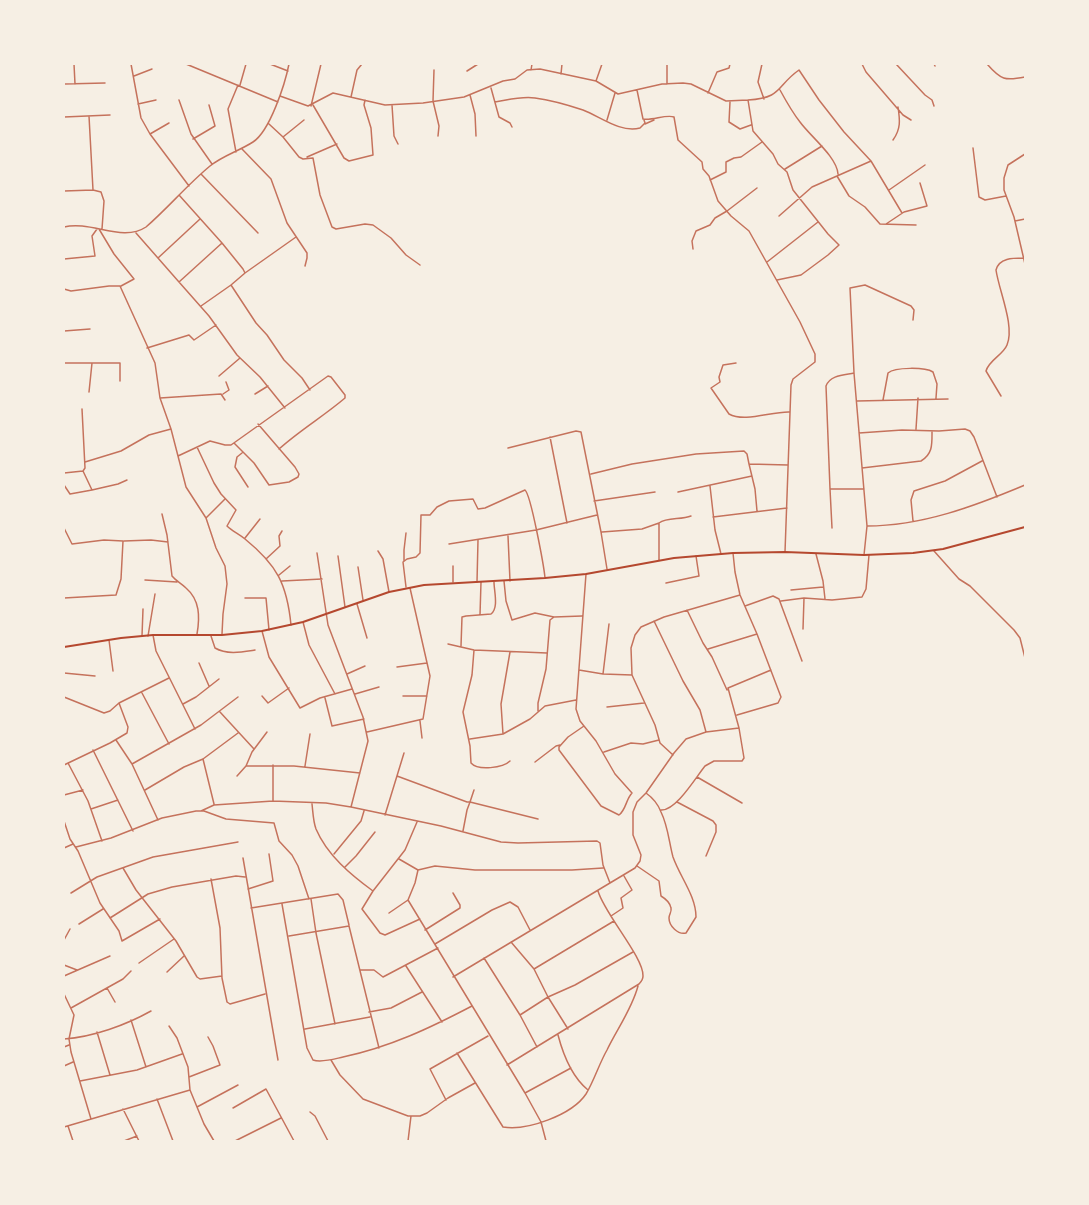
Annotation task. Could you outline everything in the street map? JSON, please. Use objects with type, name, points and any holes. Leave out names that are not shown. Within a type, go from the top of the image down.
[{"type":"main road","points":[[64,647],[153,635],[222,635],[269,630],[303,622],[363,600],[406,587],[453,582],[494,582],[586,574],[659,560],[733,553],[785,552],[869,555],[933,551],[1025,527]]},
{"type":"street","points":[[74,64],[75,84]]},
{"type":"street","points":[[131,64],[141,118],[150,134],[189,186]]},
{"type":"street","points":[[186,64],[278,102]]},
{"type":"street","points":[[236,152],[228,109],[239,85],[246,64]]},
{"type":"street","points":[[270,64],[288,71]]},
{"type":"street","points":[[64,227],[79,225],[98,229],[136,233],[155,220],[212,164],[242,149],[259,137],[268,124],[269,118],[278,102],[289,64]]},
{"type":"street","points":[[321,64],[312,105],[337,144],[344,158],[349,161],[373,157],[371,128],[364,105],[364,100]]},
{"type":"street","points":[[351,97],[357,70],[362,64]]},
{"type":"street","points":[[467,71],[478,64]]},
{"type":"street","points":[[531,70],[532,64]]},
{"type":"street","points":[[560,74],[562,64]]},
{"type":"street","points":[[596,82],[602,64]]},
{"type":"street","points":[[667,64],[667,84]]},
{"type":"street","points":[[708,93],[717,72],[729,68],[730,64]]},
{"type":"street","points":[[762,64],[758,82],[764,99]]},
{"type":"street","points":[[862,64],[866,72],[903,114],[911,120]]},
{"type":"street","points":[[896,64],[926,96],[932,100],[934,106]]},
{"type":"street","points":[[987,64],[1003,79],[1008,80],[1025,77]]},
{"type":"street","points":[[134,76],[152,69]]},
{"type":"street","points":[[434,70],[433,101],[439,126],[438,136]]},
{"type":"street","points":[[280,96],[305,106],[312,105],[333,93],[385,105],[392,105],[462,97],[502,82],[515,79],[524,72],[531,70],[550,70],[560,74],[596,82],[615,93],[622,94],[667,84],[689,83],[708,93],[730,101],[764,99],[780,90],[800,70],[819,100],[844,132],[871,161],[902,213]]},
{"type":"street","points":[[64,84],[105,83]]},
{"type":"street","points":[[491,87],[499,117],[510,123],[512,127]]},
{"type":"street","points":[[637,90],[644,120],[643,125]]},
{"type":"street","points":[[780,90],[800,122],[822,146],[838,169],[838,175],[849,196],[865,207],[880,224],[916,225]]},
{"type":"street","points":[[607,120],[615,93]]},
{"type":"street","points":[[470,94],[475,114],[476,136]]},
{"type":"street","points":[[495,102],[512,99],[536,98],[582,110],[607,120],[612,124],[625,128],[638,129],[655,119]]},
{"type":"street","points":[[138,104],[156,100]]},
{"type":"street","points":[[179,100],[193,139],[212,164]]},
{"type":"street","points":[[748,100],[753,131],[773,154],[780,167],[785,169],[794,190],[818,222],[838,243],[839,246],[801,275],[777,280]]},
{"type":"street","points":[[730,101],[729,122],[740,129],[751,125]]},
{"type":"street","points":[[193,139],[215,126],[209,105]]},
{"type":"street","points":[[392,105],[394,136],[398,144]]},
{"type":"street","points":[[892,140],[900,130],[900,114],[898,107]]},
{"type":"street","points":[[64,117],[110,115]]},
{"type":"street","points":[[89,116],[93,190]]},
{"type":"street","points":[[644,120],[671,116],[674,117],[678,140],[702,162],[703,169],[708,174],[716,198],[727,211],[748,228],[800,322],[816,357],[815,362],[791,382],[785,552]]},
{"type":"street","points":[[283,137],[304,120]]},
{"type":"street","points":[[150,134],[169,123]]},
{"type":"street","points":[[268,124],[283,137],[299,157],[306,158],[311,156],[314,160],[320,195],[332,227],[336,229],[365,224],[373,225],[391,238],[406,255],[420,265]]},
{"type":"street","points":[[710,180],[726,172],[726,162],[734,158],[741,157],[762,142]]},
{"type":"street","points":[[306,158],[337,144]]},
{"type":"street","points":[[785,169],[822,146]]},
{"type":"street","points":[[973,148],[979,196],[985,200],[1006,196]]},
{"type":"street","points":[[242,149],[271,179],[283,215],[307,253],[308,258],[305,266]]},
{"type":"street","points":[[1025,154],[1008,165],[1004,178],[1006,196],[1015,222],[1025,264]]},
{"type":"street","points":[[778,216],[812,186],[871,161]]},
{"type":"street","points":[[889,190],[925,165]]},
{"type":"street","points":[[201,174],[258,233]]},
{"type":"street","points":[[884,224],[902,213],[927,206],[920,183]]},
{"type":"street","points":[[693,249],[692,237],[696,231],[710,224],[715,218],[727,211],[757,188]]},
{"type":"street","points":[[64,191],[99,191],[103,195],[102,229]]},
{"type":"street","points":[[179,195],[222,243],[245,273]]},
{"type":"street","points":[[158,258],[200,219]]},
{"type":"street","points":[[1015,222],[1025,219]]},
{"type":"street","points":[[767,262],[818,222]]},
{"type":"street","points":[[64,259],[95,256],[92,236],[98,229]]},
{"type":"street","points":[[64,289],[71,292],[109,286],[120,286],[134,279],[114,254],[98,229]]},
{"type":"street","points":[[136,233],[201,306],[240,358],[268,386],[285,408]]},
{"type":"street","points":[[201,306],[296,237]]},
{"type":"street","points":[[179,282],[222,243]]},
{"type":"street","points":[[1000,396],[986,371],[1007,346],[1010,338],[996,270],[999,264],[1005,260],[1023,258]]},
{"type":"street","points":[[231,285],[256,323],[267,335],[286,362],[302,378],[310,390]]},
{"type":"street","points":[[120,286],[157,370],[160,398],[171,429],[186,487],[206,518],[216,548],[226,571],[226,595],[222,614],[222,635]]},
{"type":"street","points":[[864,555],[867,526],[854,373],[850,288],[865,286],[911,306],[914,310],[913,320]]},
{"type":"street","points":[[147,348],[189,335],[194,340],[216,325]]},
{"type":"street","points":[[64,331],[90,329]]},
{"type":"street","points":[[220,376],[240,358]]},
{"type":"street","points":[[64,363],[120,363],[120,381]]},
{"type":"street","points":[[89,392],[92,363]]},
{"type":"street","points":[[736,363],[722,365],[719,377],[720,382],[711,388],[729,414],[754,417],[778,411],[790,412]]},
{"type":"street","points":[[883,400],[888,373],[902,369],[928,369],[933,372],[937,384],[936,398]]},
{"type":"street","points":[[832,528],[825,390],[831,379],[854,373]]},
{"type":"street","points":[[178,456],[210,440],[225,446],[234,443],[258,424],[285,408],[330,376],[346,396],[322,417],[306,426],[279,449]]},
{"type":"street","points":[[160,398],[223,394],[229,390],[226,382]]},
{"type":"street","points":[[255,394],[268,386]]},
{"type":"street","points":[[223,394],[226,400]]},
{"type":"street","points":[[916,429],[918,398]]},
{"type":"street","points":[[857,401],[948,398]]},
{"type":"street","points":[[82,409],[85,462],[82,471],[92,490]]},
{"type":"street","points":[[234,443],[254,463],[271,486],[289,482],[299,476],[295,467],[258,424]]},
{"type":"street","points":[[85,462],[121,451],[149,435],[171,429]]},
{"type":"street","points":[[859,433],[916,429],[932,431],[965,429],[970,431],[997,497]]},
{"type":"street","points":[[508,448],[576,431],[581,432],[607,569]]},
{"type":"street","points":[[862,468],[921,461],[931,451],[932,431]]},
{"type":"street","points":[[550,437],[567,523]]},
{"type":"street","points":[[197,447],[211,479],[225,499],[237,511],[227,526],[245,538],[279,575],[286,597],[291,625]]},
{"type":"street","points":[[590,475],[632,464],[696,454],[745,451],[756,494],[757,511]]},
{"type":"street","points":[[242,452],[237,457],[235,467],[248,487]]},
{"type":"street","points":[[913,521],[911,500],[914,491],[945,481],[983,461]]},
{"type":"street","points":[[749,464],[788,465]]},
{"type":"street","points":[[64,473],[82,471]]},
{"type":"street","points":[[678,492],[752,476]]},
{"type":"street","points":[[64,485],[70,494],[118,484],[127,480]]},
{"type":"street","points":[[867,526],[913,521],[948,513],[997,497],[1025,485]]},
{"type":"street","points":[[710,486],[713,516],[721,554]]},
{"type":"street","points":[[830,490],[864,489]]},
{"type":"street","points":[[404,561],[416,557],[420,553],[420,516],[430,515],[441,504],[454,500],[473,499],[480,509],[525,490],[530,498],[539,539],[544,578]]},
{"type":"street","points":[[594,501],[655,492]]},
{"type":"street","points":[[206,518],[225,499]]},
{"type":"street","points":[[713,516],[787,508]]},
{"type":"street","points":[[162,514],[168,542],[171,572],[177,582],[188,590],[197,603],[199,620],[197,636]]},
{"type":"street","points":[[449,544],[508,536],[597,515]]},
{"type":"street","points":[[601,532],[642,529],[662,521],[691,516]]},
{"type":"street","points":[[245,538],[260,519]]},
{"type":"street","points":[[659,523],[659,560]]},
{"type":"street","points":[[64,528],[72,544],[104,540],[151,540],[168,542]]},
{"type":"street","points":[[266,560],[280,546],[279,536],[282,531]]},
{"type":"street","points":[[406,533],[404,550],[406,587]]},
{"type":"street","points":[[508,536],[510,581]]},
{"type":"street","points":[[477,582],[478,540]]},
{"type":"street","points":[[64,598],[118,594],[121,579],[123,541]]},
{"type":"street","points":[[378,551],[383,559],[389,592]]},
{"type":"street","points":[[933,551],[961,581],[970,586],[1014,630],[1020,638],[1025,658]]},
{"type":"street","points":[[317,553],[322,579],[325,614],[364,719],[367,732],[368,747],[351,807]]},
{"type":"street","points":[[733,553],[740,595],[757,634],[781,697],[780,701],[736,716]]},
{"type":"street","points":[[816,553],[824,587],[825,599]]},
{"type":"street","points":[[781,601],[804,598],[854,598],[864,595],[869,555]]},
{"type":"street","points":[[338,556],[345,607]]},
{"type":"street","points":[[666,583],[699,576],[696,556]]},
{"type":"street","points":[[279,575],[290,566]]},
{"type":"street","points":[[453,566],[453,582]]},
{"type":"street","points":[[358,567],[363,600]]},
{"type":"street","points":[[560,746],[559,750],[601,806],[619,816],[632,794],[615,774],[604,752],[584,726],[578,714],[576,700],[586,574]]},
{"type":"street","points":[[282,582],[322,579]]},
{"type":"street","points":[[145,580],[177,582]]},
{"type":"street","points":[[504,581],[506,599],[512,620],[536,613],[554,617],[582,616]]},
{"type":"street","points":[[480,582],[480,615]]},
{"type":"street","points":[[461,646],[461,619],[466,616],[491,614],[494,612],[494,582]]},
{"type":"street","points":[[367,732],[420,721],[423,719],[430,681],[428,663],[410,587]]},
{"type":"street","points":[[791,590],[824,587]]},
{"type":"street","points":[[148,636],[155,594]]},
{"type":"street","points":[[673,755],[659,740],[655,726],[632,675],[631,655],[635,635],[641,627],[654,620],[710,605],[740,595]]},
{"type":"street","points":[[745,606],[773,596],[781,601],[802,661]]},
{"type":"street","points":[[245,598],[266,598],[269,630]]},
{"type":"street","points":[[803,628],[804,598]]},
{"type":"street","points":[[357,603],[368,638]]},
{"type":"street","points":[[142,636],[143,609]]},
{"type":"street","points":[[660,810],[664,810],[677,802],[696,777],[710,763],[723,761],[739,762],[743,759],[739,728],[727,690],[708,649],[687,610]]},
{"type":"street","points":[[538,711],[538,703],[544,680],[549,623],[554,617]]},
{"type":"street","points":[[654,620],[683,681],[700,710],[706,732]]},
{"type":"street","points":[[303,622],[309,645],[335,694]]},
{"type":"street","points":[[603,674],[609,624]]},
{"type":"street","points":[[262,631],[269,657],[300,708],[325,697],[353,689]]},
{"type":"street","points":[[708,649],[757,634]]},
{"type":"street","points":[[153,635],[154,647],[195,729]]},
{"type":"street","points":[[211,635],[215,648],[220,651],[242,652],[255,650]]},
{"type":"street","points":[[109,640],[113,671]]},
{"type":"street","points":[[448,644],[474,650],[547,653]]},
{"type":"street","points":[[474,650],[472,675],[463,712],[469,739],[471,763],[473,765],[493,768],[510,761]]},
{"type":"street","points":[[503,734],[500,704],[510,652]]},
{"type":"street","points":[[199,663],[209,686]]},
{"type":"street","points":[[397,667],[428,663]]},
{"type":"street","points":[[347,674],[365,666]]},
{"type":"street","points":[[578,670],[603,674],[632,675]]},
{"type":"street","points":[[727,690],[729,686],[771,670]]},
{"type":"street","points":[[64,673],[96,676]]},
{"type":"street","points":[[64,697],[104,713],[169,678]]},
{"type":"street","points":[[183,704],[196,697],[219,679]]},
{"type":"street","points":[[355,694],[379,687]]},
{"type":"street","points":[[262,696],[268,703],[289,688]]},
{"type":"street","points":[[142,693],[169,744]]},
{"type":"street","points":[[403,696],[427,696]]},
{"type":"street","points":[[132,764],[195,729],[220,712],[238,697]]},
{"type":"street","points":[[325,697],[332,726],[364,719]]},
{"type":"street","points":[[469,739],[503,734],[551,704],[576,700]]},
{"type":"street","points":[[607,707],[644,703]]},
{"type":"street","points":[[64,765],[92,750],[116,740],[127,733],[128,727],[119,704]]},
{"type":"street","points":[[220,712],[254,749]]},
{"type":"street","points":[[420,721],[422,738]]},
{"type":"street","points":[[535,762],[556,746],[560,746],[584,726]]},
{"type":"street","points":[[453,977],[624,876],[637,866],[640,861],[641,851],[634,838],[633,812],[637,802],[646,793],[686,739],[706,732],[739,728]]},
{"type":"street","points":[[237,776],[246,766],[254,749],[267,732]]},
{"type":"street","points":[[145,790],[184,767],[203,759],[238,733]]},
{"type":"street","points":[[305,766],[310,734]]},
{"type":"street","points":[[116,740],[132,764],[158,820]]},
{"type":"street","points":[[604,752],[630,743],[643,744],[659,740]]},
{"type":"street","points":[[92,750],[133,831]]},
{"type":"street","points":[[384,815],[398,776],[404,753]]},
{"type":"street","points":[[203,759],[214,805]]},
{"type":"street","points":[[68,763],[83,790],[102,841]]},
{"type":"street","points":[[273,765],[273,801]]},
{"type":"street","points":[[246,766],[305,766],[360,773]]},
{"type":"street","points":[[398,776],[458,799],[538,819]]},
{"type":"street","points":[[696,777],[742,803]]},
{"type":"street","points":[[64,795],[83,790]]},
{"type":"street","points":[[463,832],[467,810],[474,790]]},
{"type":"street","points":[[637,866],[659,881],[661,896],[668,901],[671,908],[669,917],[672,926],[677,932],[682,934],[686,933],[692,927],[696,914],[686,884],[674,859],[662,814],[655,800],[646,793]]},
{"type":"street","points":[[91,809],[118,800]]},
{"type":"street","points":[[76,847],[102,841],[133,831],[158,820],[187,812],[201,811],[214,805],[273,801],[337,804],[510,843],[597,841],[600,843],[603,868],[610,883]]},
{"type":"street","points":[[677,802],[713,821],[716,825],[716,832],[706,856]]},
{"type":"street","points":[[312,804],[316,828],[334,854],[345,867],[373,891]]},
{"type":"street","points":[[662,814],[664,810]]},
{"type":"street","points":[[201,811],[226,819],[274,823],[279,841],[292,854],[298,866],[310,899],[335,1024]]},
{"type":"street","points":[[334,854],[361,821],[364,811]]},
{"type":"street","points":[[64,821],[103,909],[119,931],[122,942],[160,919]]},
{"type":"street","points":[[417,822],[410,841],[399,859],[373,891],[362,909],[383,935],[388,935],[420,919]]},
{"type":"street","points":[[345,867],[375,832]]},
{"type":"street","points":[[71,893],[91,882],[123,868],[159,855],[238,842]]},
{"type":"street","points":[[64,848],[74,844]]},
{"type":"street","points":[[248,889],[273,881],[269,854]]},
{"type":"street","points":[[242,858],[278,1060]]},
{"type":"street","points":[[399,859],[418,870],[435,866],[475,870],[572,870],[603,868]]},
{"type":"street","points":[[123,868],[142,898],[160,919],[198,978],[222,976]]},
{"type":"street","points":[[390,913],[408,900],[415,883],[418,870]]},
{"type":"street","points":[[110,918],[148,894],[172,887],[211,879],[236,876],[245,877]]},
{"type":"street","points":[[611,916],[623,908],[621,898],[632,890],[624,876]]},
{"type":"street","points":[[211,879],[221,940],[222,976],[228,1004],[266,994]]},
{"type":"street","points":[[457,1053],[503,1127],[530,1125],[541,1122],[572,1108],[588,1090],[630,1007],[643,975],[633,952],[604,907],[598,891]]},
{"type":"street","points":[[425,930],[460,908],[460,905],[453,893]]},
{"type":"street","points":[[251,908],[282,904],[334,894],[341,896],[370,1017],[379,1048]]},
{"type":"street","points":[[408,900],[425,930],[438,948],[453,977],[525,1093],[541,1122],[546,1141]]},
{"type":"street","points":[[435,944],[492,910],[510,902],[518,907],[530,931]]},
{"type":"street","points":[[282,904],[289,936],[307,1048],[311,1058],[316,1061],[331,1060],[379,1048],[417,1034],[472,1006]]},
{"type":"street","points":[[79,924],[103,909]]},
{"type":"street","points":[[534,969],[614,921]]},
{"type":"street","points":[[289,936],[316,933],[349,926]]},
{"type":"street","points":[[64,940],[70,928]]},
{"type":"street","points":[[139,963],[174,940]]},
{"type":"street","points":[[510,942],[534,969],[548,997],[568,1029]]},
{"type":"street","points":[[359,970],[374,970],[383,977],[438,948]]},
{"type":"street","points":[[520,1015],[548,997],[575,985],[627,953],[633,952]]},
{"type":"street","points":[[64,976],[110,956]]},
{"type":"street","points":[[167,972],[184,956]]},
{"type":"street","points":[[484,958],[520,1015],[537,1047]]},
{"type":"street","points":[[64,964],[77,970]]},
{"type":"street","points":[[406,966],[442,1022]]},
{"type":"street","points":[[71,1008],[123,979],[131,971]]},
{"type":"street","points":[[507,1064],[638,986]]},
{"type":"street","points":[[107,988],[115,1002]]},
{"type":"street","points":[[369,1012],[391,1008],[422,992]]},
{"type":"street","points":[[64,994],[71,1008],[74,1019],[69,1045],[91,1119]]},
{"type":"street","points":[[64,1040],[97,1032],[131,1020],[151,1010]]},
{"type":"street","points":[[305,1029],[370,1017]]},
{"type":"street","points":[[131,1020],[146,1066]]},
{"type":"street","points":[[169,1026],[177,1038],[188,1067],[190,1090],[204,1124],[214,1141]]},
{"type":"street","points":[[97,1032],[110,1076]]},
{"type":"street","points":[[558,1035],[571,1068],[580,1083],[588,1090]]},
{"type":"street","points":[[446,1100],[430,1069],[489,1036]]},
{"type":"street","points":[[189,1077],[220,1064],[208,1037]]},
{"type":"street","points":[[64,1047],[69,1045]]},
{"type":"street","points":[[80,1081],[110,1076],[182,1054]]},
{"type":"street","points":[[331,1060],[340,1075],[363,1099],[402,1115],[420,1116],[427,1113],[475,1083]]},
{"type":"street","points":[[64,1066],[73,1062]]},
{"type":"street","points":[[525,1093],[571,1068]]},
{"type":"street","points":[[197,1107],[238,1085]]},
{"type":"street","points":[[233,1108],[266,1089],[294,1141]]},
{"type":"street","points":[[64,1127],[190,1090]]},
{"type":"street","points":[[157,1099],[173,1141]]},
{"type":"street","points":[[123,1109],[140,1141]]},
{"type":"street","points":[[310,1112],[315,1116],[328,1141]]},
{"type":"street","points":[[408,1141],[411,1116]]},
{"type":"street","points":[[235,1141],[281,1118]]},
{"type":"street","points":[[68,1126],[73,1141]]},
{"type":"street","points":[[124,1141],[137,1136]]}]
